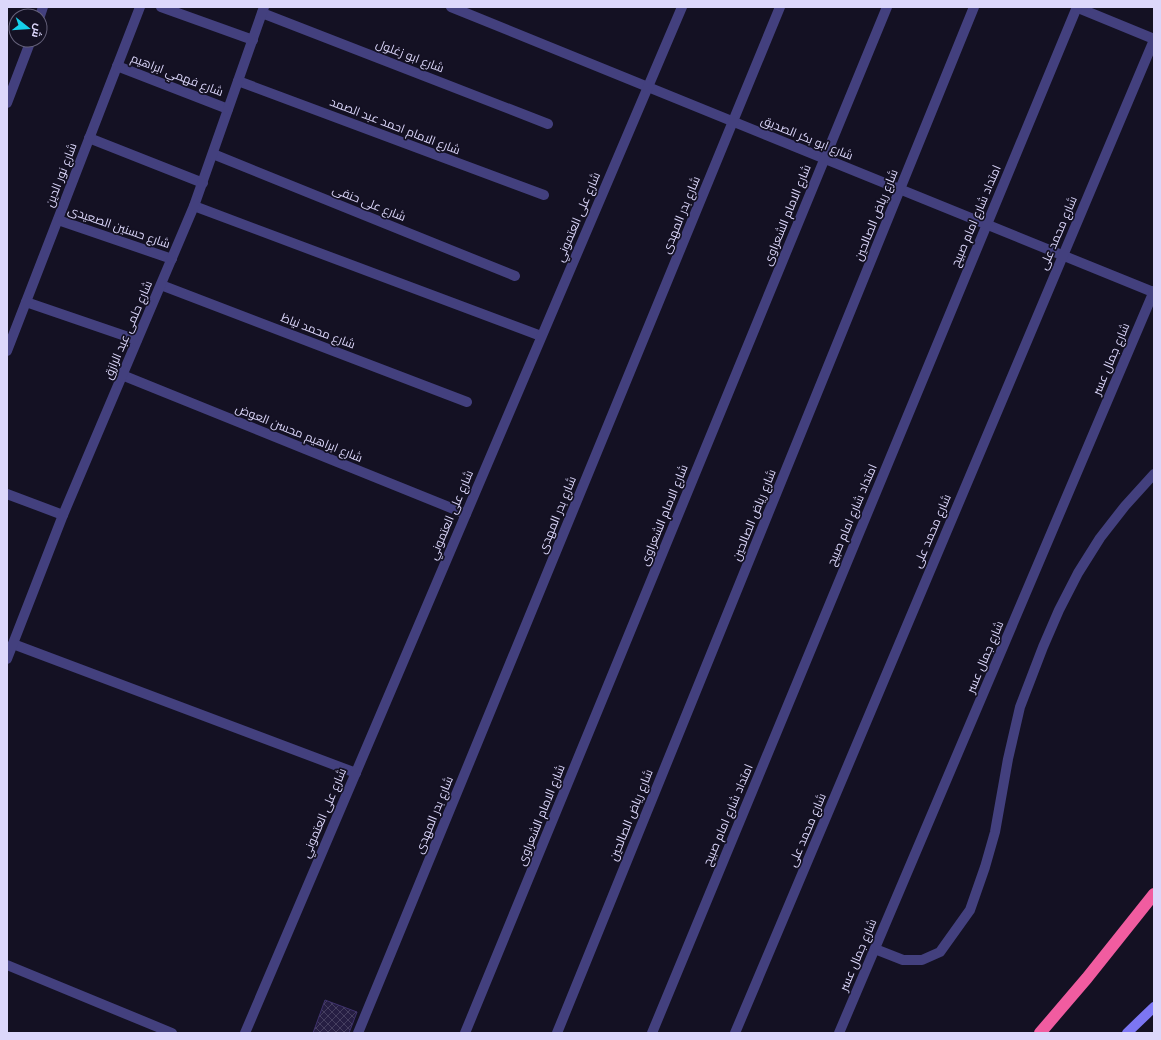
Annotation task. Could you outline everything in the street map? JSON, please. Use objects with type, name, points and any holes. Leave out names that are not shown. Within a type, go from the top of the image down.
[{"type":"highway","points":[[1040,1033],[1087,978],[1154,894]]},
{"type":"main road","points":[[1127,1033],[1154,1007]]},
{"type":"street","name":"شارع نور الدين","points":[[7,352],[140,7]]},
{"type":"street","points":[[161,7],[253,40]]},
{"type":"street","name":"شارع ابو بكر الصديق","points":[[451,7],[1154,292]]},
{"type":"street","name":"شارع على العتموني","points":[[245,1033],[682,7]]},
{"type":"street","name":"شارع بدر المهدى","points":[[358,1033],[780,7]]},
{"type":"street","name":"شارع الامام الشعراوى","points":[[465,1033],[887,7]]},
{"type":"street","name":"شارع رياض الصالحين","points":[[557,1033],[974,7]]},
{"type":"street","points":[[1077,7],[1154,39]]},
{"type":"street","name":"امتداد شارع امام صبيح","points":[[652,1033],[1077,7]]},
{"type":"street","name":"شارع حلمى عبد الرازق","points":[[7,659],[63,515],[194,206],[263,10]]},
{"type":"street","name":"شارع ابو زغلول","points":[[263,10],[548,124]]},
{"type":"street","name":"شارع محمد على","points":[[735,1033],[1154,39]]},
{"type":"street","points":[[7,103],[28,48]]},
{"type":"street","name":"شارع فهمي ابراهيم","points":[[117,66],[228,109]]},
{"type":"street","name":"شارع الامام احمد عبد الصمد","points":[[238,81],[544,195]]},
{"type":"street","points":[[89,138],[203,183]]},
{"type":"street","name":"شارع على حنفى","points":[[213,154],[515,276]]},
{"type":"street","points":[[194,206],[541,336]]},
{"type":"street","name":"شارع حسنين الصعيدى","points":[[58,220],[172,259]]},
{"type":"street","name":"شارع محمد نياظ","points":[[161,286],[467,402]]},
{"type":"street","name":"شارع جمال عسر","points":[[839,1033],[1154,292]]},
{"type":"street","points":[[26,302],[137,340]]},
{"type":"street","name":"شارع ابراهيم محسن العوض","points":[[122,375],[466,514]]},
{"type":"street","points":[[875,949],[903,960],[922,960],[940,952],[970,910],[986,867],[995,832],[1008,759],[1020,707],[1059,610],[1078,573],[1100,538],[1125,506],[1154,474]]},
{"type":"street","points":[[7,494],[63,515]]},
{"type":"street","points":[[13,644],[356,773]]},
{"type":"street","points":[[7,965],[172,1033]]},
{"type":"building","points":[[325,1000],[357,1012],[349,1033],[313,1033]]}]
